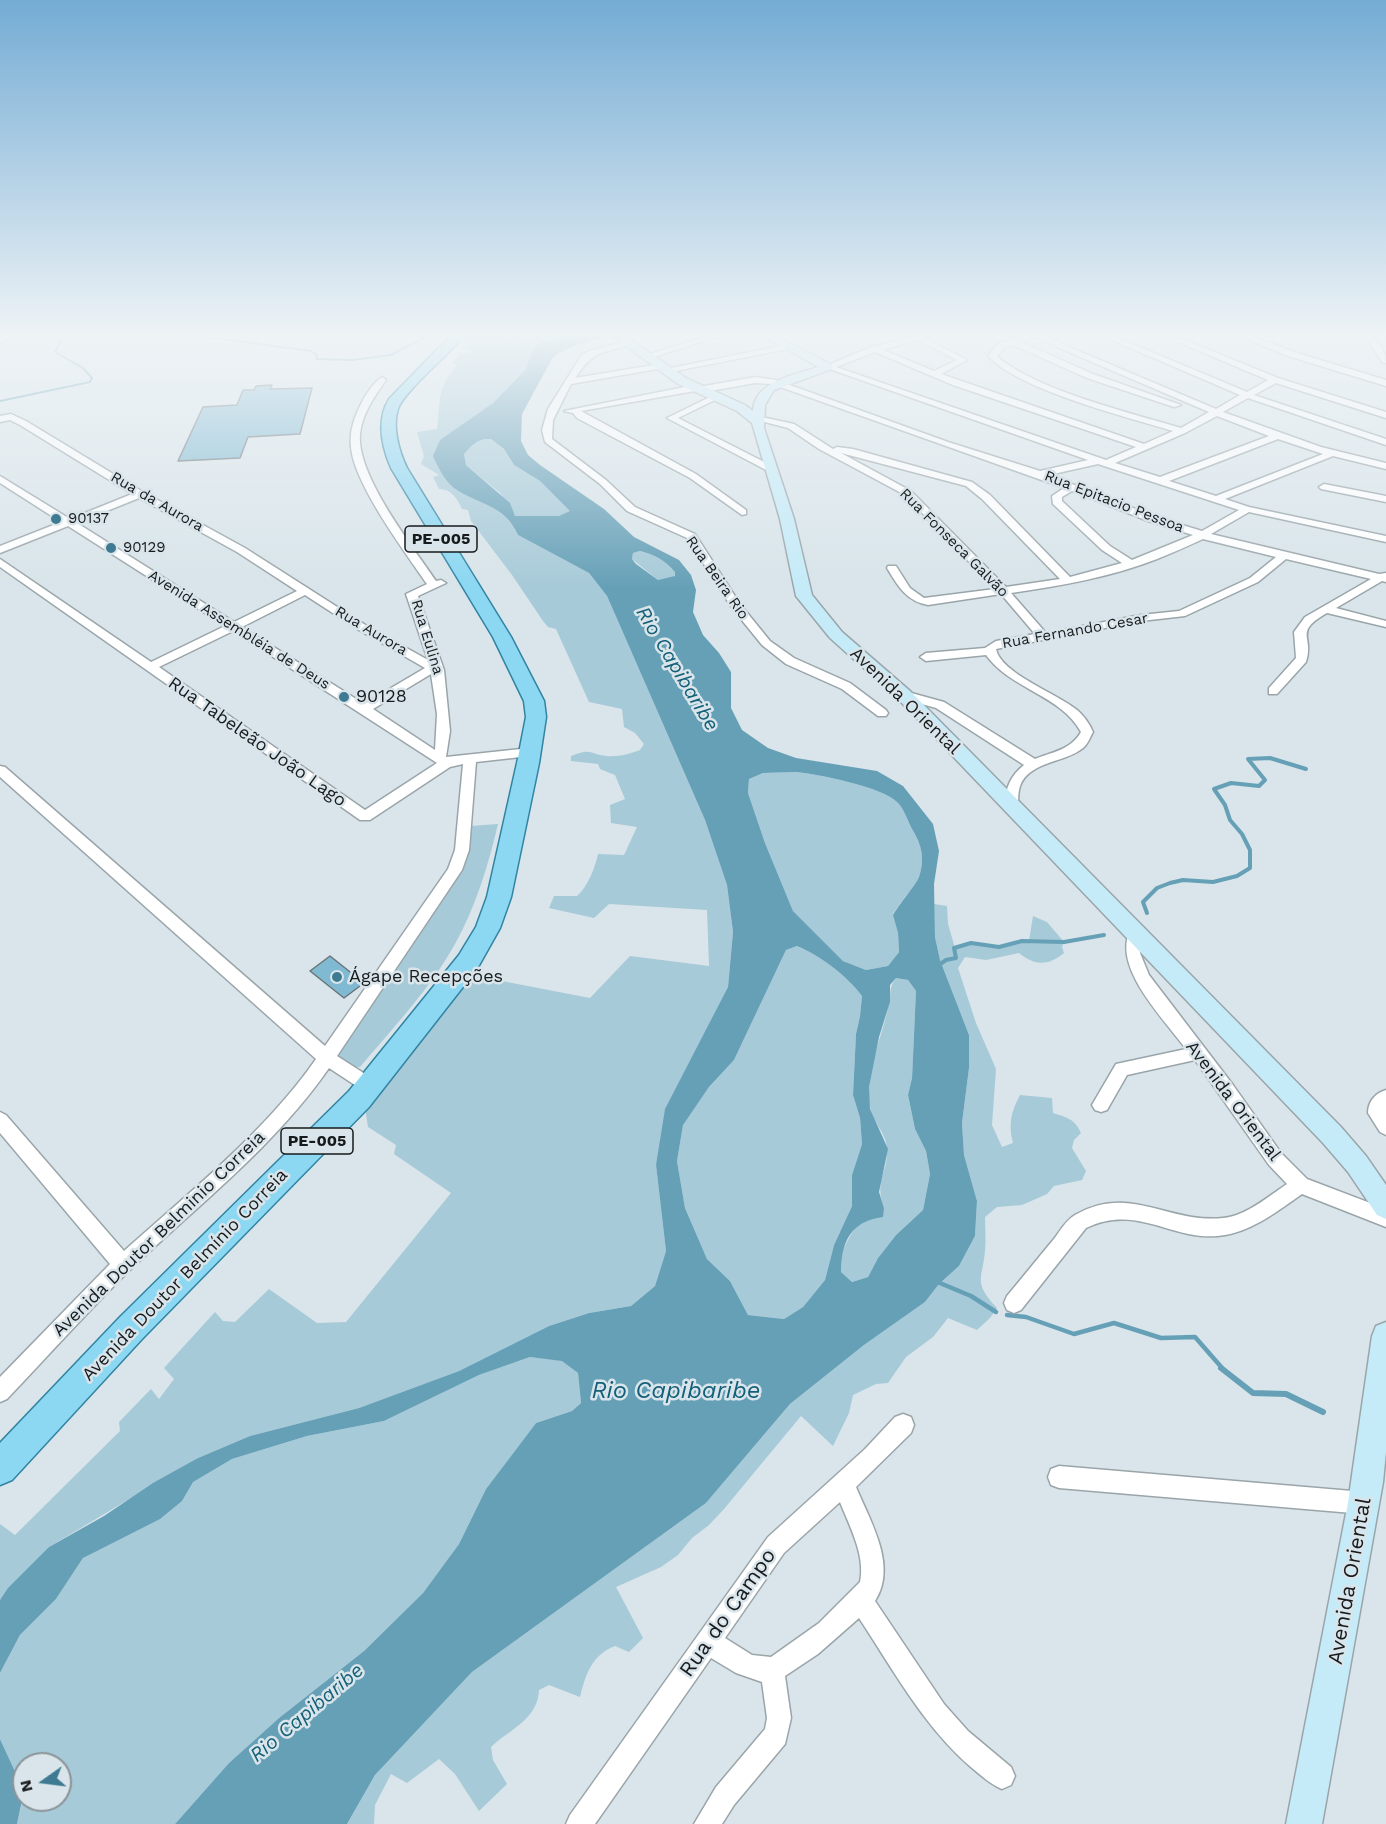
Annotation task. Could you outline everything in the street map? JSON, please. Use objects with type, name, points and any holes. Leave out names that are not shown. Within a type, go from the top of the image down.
[{"type":"main road","name":"Avenida Doutor Belmínio Correia","points":[[0,1468],[131,1328],[370,1086],[468,962],[488,928],[499,897],[536,717],[529,690],[502,637],[410,489],[393,453],[389,417]]},
{"type":"street","name":"Rua Eulina","points":[[359,417],[354,440],[356,459],[376,497],[438,584],[412,594],[441,684],[442,761]]},
{"type":"street","name":"Rua Beira Rio","points":[[549,417],[546,433],[550,444],[603,482],[631,509],[691,536],[735,606],[766,643],[790,661],[846,686],[882,713]]},
{"type":"street","points":[[582,417],[693,476],[742,512]]},
{"type":"street","points":[[673,417],[671,418],[771,469]]},
{"type":"street","name":"Avenida Oriental","points":[[759,417],[771,469],[789,527],[804,596],[829,629],[904,695],[1332,1135],[1357,1164],[1386,1208]]},
{"type":"street","name":"Rua Fonseca Galvão","points":[[764,417],[791,426],[829,451],[908,493],[1003,590],[1044,636]]},
{"type":"street","name":"Rua Epitacio Pessoa","points":[[870,417],[1040,474],[1070,488],[1152,519],[1228,543],[1384,577]]},
{"type":"street","points":[[973,417],[1247,509],[1386,539]]},
{"type":"street","points":[[1059,417],[1145,447]]},
{"type":"street","points":[[1140,417],[1182,431]]},
{"type":"street","points":[[1040,474],[1103,462],[1145,447],[1211,417]]},
{"type":"street","points":[[1221,417],[1330,454],[1386,466]]},
{"type":"street","points":[[1312,417],[1386,442]]},
{"type":"street","name":"Rua da Aurora","points":[[3,418],[23,423],[140,494],[241,550],[305,591]]},
{"type":"street","points":[[1159,481],[1278,436]]},
{"type":"street","points":[[829,451],[853,452],[969,483],[986,497],[1068,581]]},
{"type":"street","points":[[1216,499],[1330,454]]},
{"type":"street","name":"Avenida Assembléia de Deus","points":[[0,479],[364,709],[442,761]]},
{"type":"street","points":[[1070,488],[1057,496],[1057,502],[1106,548],[1131,564]]},
{"type":"street","points":[[1324,488],[1386,499]]},
{"type":"street","points":[[0,550],[140,494]]},
{"type":"street","points":[[892,568],[909,595],[921,601],[1068,581],[1151,558],[1203,535],[1247,509]]},
{"type":"street","name":"Rua Fernando Cesar","points":[[1011,805],[1010,794],[1015,779],[1034,765],[1059,755],[1082,741],[1087,732],[1085,726],[1067,709],[1010,672],[989,651],[991,647],[1000,643],[1073,633],[1141,618],[1182,614],[1254,580],[1269,570],[1283,556]]},
{"type":"street","name":"Rua Tabeleão João Lago","points":[[0,562],[365,817],[442,761],[530,752]]},
{"type":"street","points":[[1273,691],[1302,659],[1302,627],[1324,609],[1384,577]]},
{"type":"street","points":[[150,667],[305,591]]},
{"type":"street","name":"Rua Aurora","points":[[305,591],[435,669]]},
{"type":"street","points":[[1324,609],[1386,624]]},
{"type":"street","points":[[926,657],[989,651]]},
{"type":"street","points":[[364,709],[435,669]]},
{"type":"street","points":[[904,695],[940,705],[1034,765]]},
{"type":"street","name":"Avenida Doutor Belminio Correia","points":[[0,1392],[123,1264],[252,1146],[327,1058],[455,870],[462,850],[470,759]]},
{"type":"street","points":[[0,770],[327,1058],[370,1086]]},
{"type":"street","name":"Avenida Oriental","points":[[1136,933],[1132,953],[1139,972],[1156,999],[1275,1159],[1301,1185],[1346,1204],[1386,1208]]},
{"type":"street","points":[[1101,1105],[1122,1069],[1198,1053]]},
{"type":"street","points":[[1386,1097],[1377,1106],[1377,1113],[1386,1127]]},
{"type":"street","points":[[0,1120],[123,1264]]},
{"type":"street","points":[[1014,1303],[1079,1222],[1091,1215],[1108,1209],[1126,1209],[1204,1228],[1227,1226],[1249,1217],[1301,1185]]},
{"type":"street","name":"Avenida Oriental","points":[[1304,1824],[1374,1482],[1376,1393],[1386,1336]]},
{"type":"street","name":"Rua do Campo","points":[[579,1824],[776,1545],[874,1457],[903,1425]]},
{"type":"street","points":[[1059,1477],[1374,1482]]},
{"type":"street","points":[[708,1641],[738,1662],[759,1670],[772,1670],[783,1665],[824,1633],[871,1589],[872,1564],[844,1485]]},
{"type":"street","points":[[861,1600],[935,1713],[959,1740],[1002,1776]]},
{"type":"street","points":[[707,1824],[725,1796],[776,1735],[779,1718],[772,1670]]},
{"type":"shaded area","points":[[438,417],[473,417],[463,424],[453,487],[499,511],[518,535],[589,573],[607,596],[705,820],[727,885],[733,932],[728,987],[704,1036],[656,1165],[666,1251],[655,1286],[631,1306],[589,1313],[549,1326],[459,1371],[359,1408],[250,1436],[198,1458],[49,1547],[0,1600],[0,1524],[15,1535],[120,1431],[119,1422],[151,1389],[159,1399],[174,1379],[164,1368],[215,1312],[223,1321],[235,1322],[269,1289],[317,1323],[346,1322],[451,1193],[394,1154],[396,1145],[368,1127],[365,1108],[472,970],[476,976],[590,998],[630,956],[709,966],[707,910],[609,904],[594,918],[549,908],[554,896],[577,896],[581,892],[598,854],[624,855],[637,827],[611,823],[610,805],[625,799],[615,775],[600,769],[598,764],[571,761],[571,756],[588,752],[620,756],[640,750],[644,744],[635,733],[624,727],[622,709],[589,702],[556,629],[548,627],[543,621],[471,521],[468,510],[462,509],[450,492],[439,489],[433,477],[439,475],[421,464],[424,456],[417,432],[437,429]]},
{"type":"shaded area","points":[[491,439],[504,449],[514,465],[540,481],[571,511],[560,516],[515,516],[500,493],[466,465],[464,454],[479,441]]},
{"type":"shaded area","points":[[640,551],[668,564],[676,572],[674,577],[658,580],[632,559],[633,553]]},
{"type":"shaded area","points":[[796,772],[849,782],[889,796],[902,808],[915,835],[922,852],[921,870],[918,880],[893,914],[898,933],[899,952],[888,966],[866,970],[843,961],[793,911],[765,843],[748,793],[749,779],[763,773]]},
{"type":"shaded area","points":[[498,824],[486,870],[469,915],[455,944],[434,977],[360,1067],[355,1067],[334,1054],[458,877],[468,850],[471,826]]},
{"type":"shaded area","points":[[934,904],[947,906],[948,924],[955,948],[971,943],[999,947],[1009,943],[1029,941],[1033,916],[1047,922],[1064,942],[1062,947],[1064,953],[1047,962],[1036,962],[1019,953],[986,960],[965,957],[958,968],[976,1023],[996,1069],[992,1125],[1002,1147],[1013,1143],[1011,1118],[1020,1095],[1052,1098],[1053,1113],[1073,1122],[1081,1133],[1074,1140],[1072,1148],[1086,1171],[1082,1180],[1054,1186],[1047,1194],[1022,1205],[997,1207],[985,1217],[985,1247],[981,1281],[989,1299],[997,1308],[977,1330],[948,1318],[933,1337],[906,1357],[888,1383],[876,1384],[853,1395],[849,1413],[833,1446],[801,1416],[724,1509],[692,1538],[678,1555],[661,1567],[616,1587],[643,1638],[629,1652],[615,1646],[601,1654],[591,1666],[580,1697],[549,1685],[539,1690],[534,1709],[522,1723],[491,1747],[493,1760],[507,1784],[479,1811],[455,1774],[439,1759],[407,1783],[391,1774],[375,1805],[374,1824],[347,1824],[375,1775],[472,1672],[706,1503],[790,1404],[864,1345],[925,1302],[939,1284],[959,1266],[975,1236],[977,1201],[964,1155],[962,1123],[969,1068],[969,1035],[940,960],[935,937]]},
{"type":"shaded area","points":[[797,946],[833,967],[862,996],[856,1034],[853,1095],[860,1118],[862,1144],[852,1175],[852,1206],[834,1245],[825,1280],[803,1307],[784,1319],[748,1315],[730,1281],[707,1259],[685,1208],[677,1161],[683,1124],[709,1087],[734,1060],[786,950]]},
{"type":"shaded area","points":[[896,978],[908,980],[916,991],[912,1078],[908,1095],[915,1129],[926,1151],[930,1174],[923,1210],[896,1235],[878,1258],[868,1277],[852,1282],[841,1272],[841,1253],[855,1227],[884,1208],[880,1190],[887,1149],[871,1112],[869,1094],[872,1068],[891,987]]},
{"type":"shaded area","points":[[530,1357],[562,1360],[578,1373],[581,1403],[572,1411],[536,1423],[486,1489],[459,1544],[423,1593],[364,1651],[279,1718],[229,1763],[175,1824],[17,1824],[20,1812],[72,1812],[72,1752],[12,1752],[12,1765],[0,1739],[0,1673],[20,1635],[56,1599],[83,1558],[182,1501],[192,1482],[232,1459],[307,1436],[384,1421],[479,1375]]},
{"type":"water","name":"Rio Capibaribe","points":[[473,417],[522,417],[521,441],[528,455],[604,509],[634,537],[679,560],[691,575],[696,590],[693,612],[703,635],[719,653],[731,672],[731,708],[742,730],[768,748],[796,758],[877,771],[903,786],[933,824],[939,851],[934,884],[935,937],[940,960],[969,1035],[969,1068],[962,1123],[964,1155],[977,1201],[975,1236],[959,1266],[939,1284],[925,1302],[864,1345],[790,1404],[706,1503],[472,1672],[375,1775],[347,1824],[175,1824],[229,1763],[279,1718],[364,1651],[423,1593],[459,1544],[486,1489],[536,1423],[572,1411],[581,1403],[578,1373],[562,1361],[530,1357],[479,1375],[384,1421],[307,1436],[232,1459],[193,1482],[182,1501],[160,1519],[83,1558],[56,1599],[20,1635],[0,1673],[0,1600],[8,1588],[49,1547],[198,1458],[250,1436],[359,1408],[459,1371],[549,1326],[589,1313],[631,1306],[655,1286],[666,1251],[656,1165],[665,1109],[728,987],[733,932],[727,885],[705,820],[607,596],[589,573],[518,535],[506,517],[498,511],[450,485],[433,456],[440,440]],"holes":[[[491,439],[504,449],[514,465],[540,481],[570,511],[559,516],[515,516],[510,503],[466,465],[464,454],[476,443]],[[640,551],[659,558],[675,572],[675,576],[658,580],[632,559],[633,553]],[[796,772],[849,782],[889,796],[902,808],[918,841],[922,852],[921,870],[918,880],[893,915],[898,933],[899,952],[888,966],[866,970],[843,961],[793,911],[765,843],[748,793],[749,779],[763,773]],[[797,946],[815,955],[841,974],[862,996],[856,1034],[853,1095],[860,1118],[862,1144],[852,1175],[852,1206],[834,1245],[825,1280],[803,1307],[784,1319],[748,1315],[730,1281],[707,1259],[685,1208],[677,1161],[683,1125],[709,1087],[734,1060],[786,950]],[[896,978],[908,980],[916,991],[912,1078],[908,1095],[915,1129],[926,1151],[930,1174],[923,1210],[896,1235],[878,1258],[868,1277],[852,1282],[841,1272],[841,1261],[846,1242],[856,1228],[863,1223],[883,1217],[884,1208],[879,1192],[888,1149],[870,1109],[869,1087],[879,1037],[890,1002],[890,985]]]},
{"type":"water","points":[[0,1739],[12,1765],[12,1812],[20,1812],[17,1824],[0,1824]]},
{"type":"building","points":[[198,417],[304,417],[300,434],[248,437],[240,458],[178,461]]},
{"type":"building","name":"Ágape Recepções","points":[[330,956],[364,983],[344,998],[310,971]]},
{"type":"waterway","points":[[1147,913],[1143,902],[1157,888],[1183,880],[1213,882],[1237,876],[1250,868],[1250,850],[1242,834],[1230,820],[1225,805],[1214,789],[1231,783],[1259,786],[1265,780],[1248,759],[1270,758],[1306,769]]},
{"type":"waterway","points":[[939,965],[946,960],[956,958],[954,948],[971,943],[999,947],[1022,941],[1064,942],[1104,935]]},
{"type":"waterway","points":[[935,1281],[971,1296],[996,1312]]},
{"type":"waterway","points":[[1007,1315],[1026,1317],[1074,1334],[1114,1323],[1161,1338],[1195,1337],[1223,1369]]},
{"type":"waterway","points":[[1221,1368],[1253,1393],[1286,1394],[1323,1412]]},
{"type":"place","name":"90137","points":[[56,519]]},
{"type":"place","name":"90129","points":[[111,548]]},
{"type":"place","name":"90128","points":[[344,697]]},
{"type":"place","name":"Ágape Recepções","points":[[337,977]]}]
